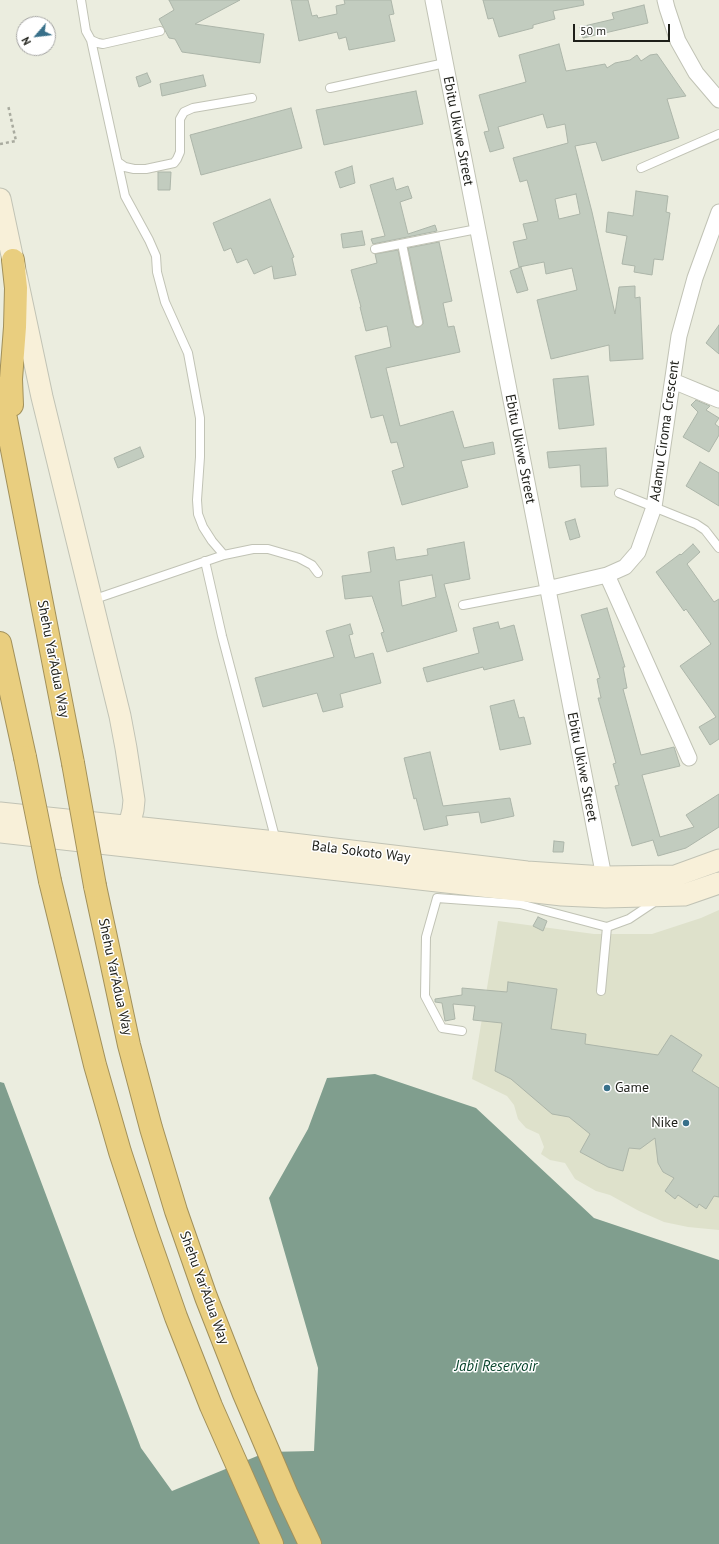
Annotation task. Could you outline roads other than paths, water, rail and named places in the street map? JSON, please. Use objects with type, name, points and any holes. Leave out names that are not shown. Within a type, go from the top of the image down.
[{"type":"highway","points":[[13,260],[16,288],[11,396],[27,528]]},
{"type":"highway","name":"Shehu Yar'Adua Way","points":[[0,388],[73,763],[95,886],[129,1045],[176,1211],[206,1297],[244,1394],[287,1495],[310,1544]]},
{"type":"highway","points":[[0,643],[8,685]]},
{"type":"highway","points":[[0,656],[25,757],[50,881],[95,1065],[120,1152],[176,1317],[211,1406],[272,1544]]},
{"type":"street","name":"Ebitu Ukiwe Street","points":[[433,0],[604,877],[606,898]]},
{"type":"street","points":[[665,0],[666,8],[678,40],[696,73],[719,100]]},
{"type":"street","points":[[0,199],[42,397],[120,716],[134,800],[129,826],[125,832],[117,839],[100,844]]},
{"type":"street","name":"Adamu Ciroma Crescent","points":[[547,589],[607,575],[625,567],[638,552],[654,507],[679,336],[695,278],[718,215]]},
{"type":"street","points":[[673,381],[719,400]]},
{"type":"street","points":[[607,575],[689,758]]},
{"type":"street","points":[[134,800],[146,822],[156,830]]},
{"type":"street","name":"Bala Sokoto Way","points":[[0,813],[276,842],[527,872],[604,877],[675,876],[719,860]]},
{"type":"street","name":"Bala Sokoto Way","points":[[0,832],[100,844],[436,890],[606,898],[684,895],[719,883]]},
{"type":"lane","points":[[81,0],[86,31],[91,40],[125,196],[156,256],[157,272],[164,302],[188,353],[200,418],[200,457],[196,500],[198,514],[206,532],[224,554]]},
{"type":"lane","points":[[91,40],[103,44],[160,31]]},
{"type":"lane","points":[[330,88],[445,63]]},
{"type":"lane","points":[[118,162],[125,167],[134,169],[146,169],[174,163],[180,152],[180,119],[184,112],[193,108],[252,98]]},
{"type":"lane","points":[[640,168],[719,134]]},
{"type":"lane","points":[[375,249],[477,230]]},
{"type":"lane","points":[[402,244],[418,322]]},
{"type":"lane","points":[[619,493],[696,524],[705,530],[719,548]]},
{"type":"lane","points":[[710,537],[719,536]]},
{"type":"lane","points":[[92,600],[224,554],[253,549],[268,549],[300,558],[312,565],[318,572]]},
{"type":"lane","points":[[205,561],[222,636],[276,842]]},
{"type":"lane","points":[[463,605],[547,589]]},
{"type":"lane","points":[[462,1031],[442,1028],[425,996],[426,937],[436,890],[520,904],[608,927],[629,919],[663,896]]},
{"type":"lane","points":[[601,991],[608,927]]},
{"type":"water","name":"Jabi Reservoir","points":[[375,1074],[476,1108],[594,1218],[719,1260],[719,1544],[0,1544],[0,1082],[4,1083],[141,1448],[172,1491],[267,1452],[314,1451],[318,1368],[269,1198],[308,1129],[327,1078]]},
{"type":"place","name":"Game","points":[[607,1088]]},
{"type":"place","name":"Nike","points":[[686,1123]]}]
